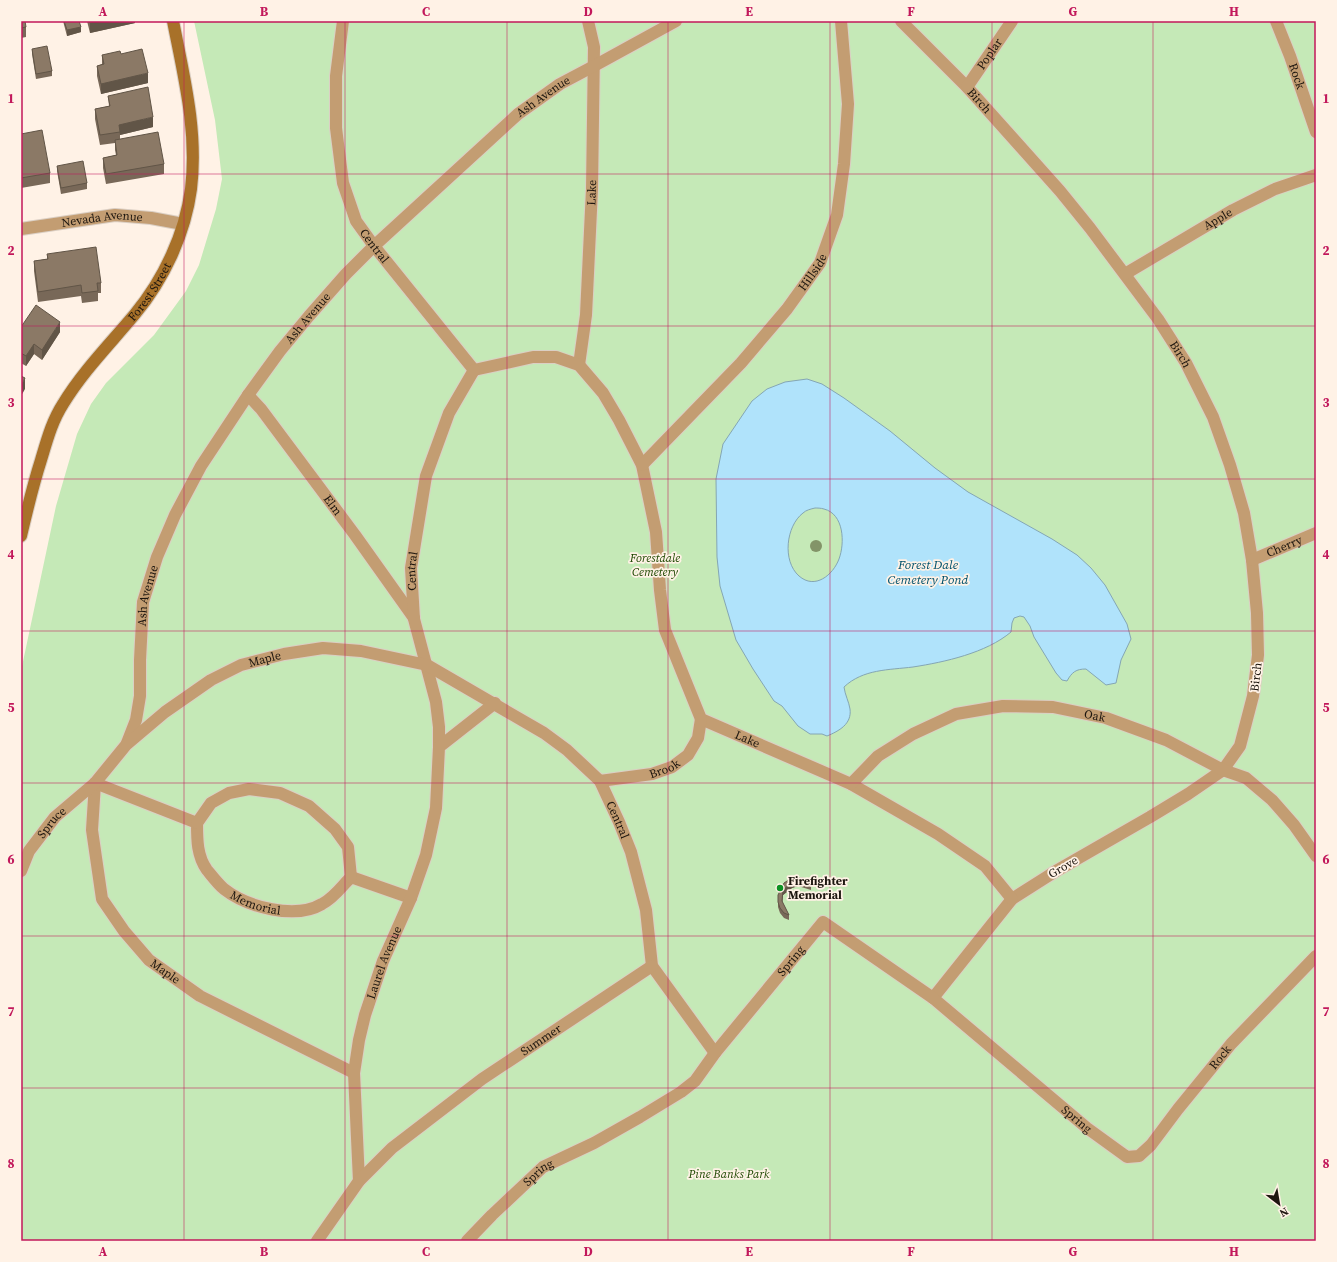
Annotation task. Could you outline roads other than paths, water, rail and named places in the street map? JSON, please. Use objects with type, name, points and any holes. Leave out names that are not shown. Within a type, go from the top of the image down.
[{"type":"street","name":"Forest Street","points":[[21,536],[25,498],[49,432],[63,403],[88,368],[136,313],[158,283],[174,249],[183,224],[191,190],[194,144],[189,103],[174,21]]},
{"type":"street","name":"Central","points":[[343,21],[336,76],[336,128],[343,183],[356,221],[374,246],[474,370],[449,413],[426,476],[411,568],[414,619],[427,665],[495,703],[544,733],[567,750],[600,781],[631,852],[646,910],[652,966],[715,1053]]},
{"type":"street","name":"Lake","points":[[579,365],[586,314],[592,189],[594,47],[588,21]]},
{"type":"street","name":"Ash Avenue","points":[[126,745],[136,720],[140,696],[143,602],[157,557],[175,515],[201,466],[248,395],[280,351],[346,274],[374,246],[518,114],[560,84],[676,21]]},
{"type":"street","name":"Hillside","points":[[642,465],[741,363],[786,309],[820,263],[838,214],[844,164],[848,104],[841,21]]},
{"type":"street","name":"Birch","points":[[901,21],[966,87],[1060,190],[1158,319],[1186,363],[1213,417],[1230,465],[1244,513],[1252,560],[1257,613],[1258,655],[1254,696],[1240,746],[1223,770]]},
{"type":"street","name":"Poplar","points":[[966,87],[1012,21]]},
{"type":"street","name":"Rock","points":[[1276,21],[1290,56],[1316,132]]},
{"type":"street","name":"Apple","points":[[1125,274],[1233,210],[1275,189],[1316,175]]},
{"type":"street","name":"Nevada Avenue","points":[[21,229],[115,215],[151,218],[183,224]]},
{"type":"street","points":[[474,370],[533,357],[556,357],[579,365],[603,393],[619,420],[642,465],[656,532],[660,590],[665,630],[701,719]]},
{"type":"street","name":"Elm","points":[[248,395],[261,409],[350,528],[414,619]]},
{"type":"street","name":"Cherry","points":[[1252,560],[1316,533]]},
{"type":"street","name":"Maple","points":[[126,745],[165,712],[210,680],[241,665],[284,654],[323,648],[361,651],[427,665]]},
{"type":"street","name":"Laurel Avenue","points":[[359,1182],[354,1073],[359,1040],[384,962],[411,898],[426,855],[436,808],[439,727],[436,702],[427,665]]},
{"type":"street","points":[[439,747],[495,703]]},
{"type":"street","name":"Oak","points":[[851,784],[878,756],[913,734],[956,714],[1003,706],[1053,707],[1106,718],[1166,740],[1223,770],[1246,778],[1272,800],[1294,825],[1316,856]]},
{"type":"street","name":"Lake","points":[[701,719],[851,784],[938,834],[985,866],[1012,899]]},
{"type":"street","name":"Brook","points":[[600,781],[652,774],[672,767],[688,755],[698,738],[701,719]]},
{"type":"street","name":"Spruce","points":[[21,872],[30,851],[55,817],[95,783],[126,745]]},
{"type":"street","name":"Grove","points":[[933,998],[1012,899],[1056,871],[1163,810],[1223,770]]},
{"type":"street","points":[[95,783],[197,823],[211,803],[229,793],[249,789],[280,793],[309,806],[335,829],[348,847],[351,877],[411,898]]},
{"type":"street","name":"Maple","points":[[95,783],[92,830],[102,899],[124,931],[149,960],[200,996],[354,1073]]},
{"type":"street","name":"Memorial","points":[[197,823],[198,850],[207,870],[224,889],[249,903],[277,911],[304,911],[322,905],[351,877]]},
{"type":"street","name":"Spring","points":[[467,1241],[543,1167],[594,1143],[681,1092],[695,1081],[715,1053],[823,922],[933,998],[1088,1128],[1127,1157]]},
{"type":"street","name":"Rock","points":[[1127,1157],[1139,1156],[1151,1146],[1178,1109],[1231,1044],[1316,956]]},
{"type":"street","name":"Summer","points":[[359,1182],[392,1148],[482,1079],[652,966]]},
{"type":"street","points":[[316,1241],[359,1182]]},
{"type":"water","name":"Forest Dale Cemetery Pond","points":[[807,379],[822,384],[890,431],[935,468],[968,492],[1052,539],[1077,555],[1091,568],[1105,585],[1127,624],[1131,639],[1121,660],[1116,683],[1106,685],[1086,669],[1075,672],[1067,681],[1062,680],[1056,673],[1034,637],[1030,626],[1024,617],[1020,616],[1014,618],[1011,632],[990,646],[965,656],[913,667],[877,671],[851,681],[844,687],[850,709],[849,719],[844,726],[832,734],[827,736],[822,734],[810,734],[798,726],[782,706],[774,701],[736,640],[720,586],[717,557],[716,479],[723,444],[752,401],[767,389],[785,382]],"holes":[[[816,508],[831,512],[836,517],[841,530],[842,545],[839,559],[828,575],[823,579],[811,582],[799,576],[794,570],[790,562],[788,544],[793,526],[797,519],[806,511]]]},
{"type":"place","name":"Firefighter Memorial","points":[[780,888]]},
{"type":"park label","name":"Forestdale Cemetery","points":[[655,565]]},
{"type":"park label","name":"Pine Banks Park","points":[[729,1174]]}]
